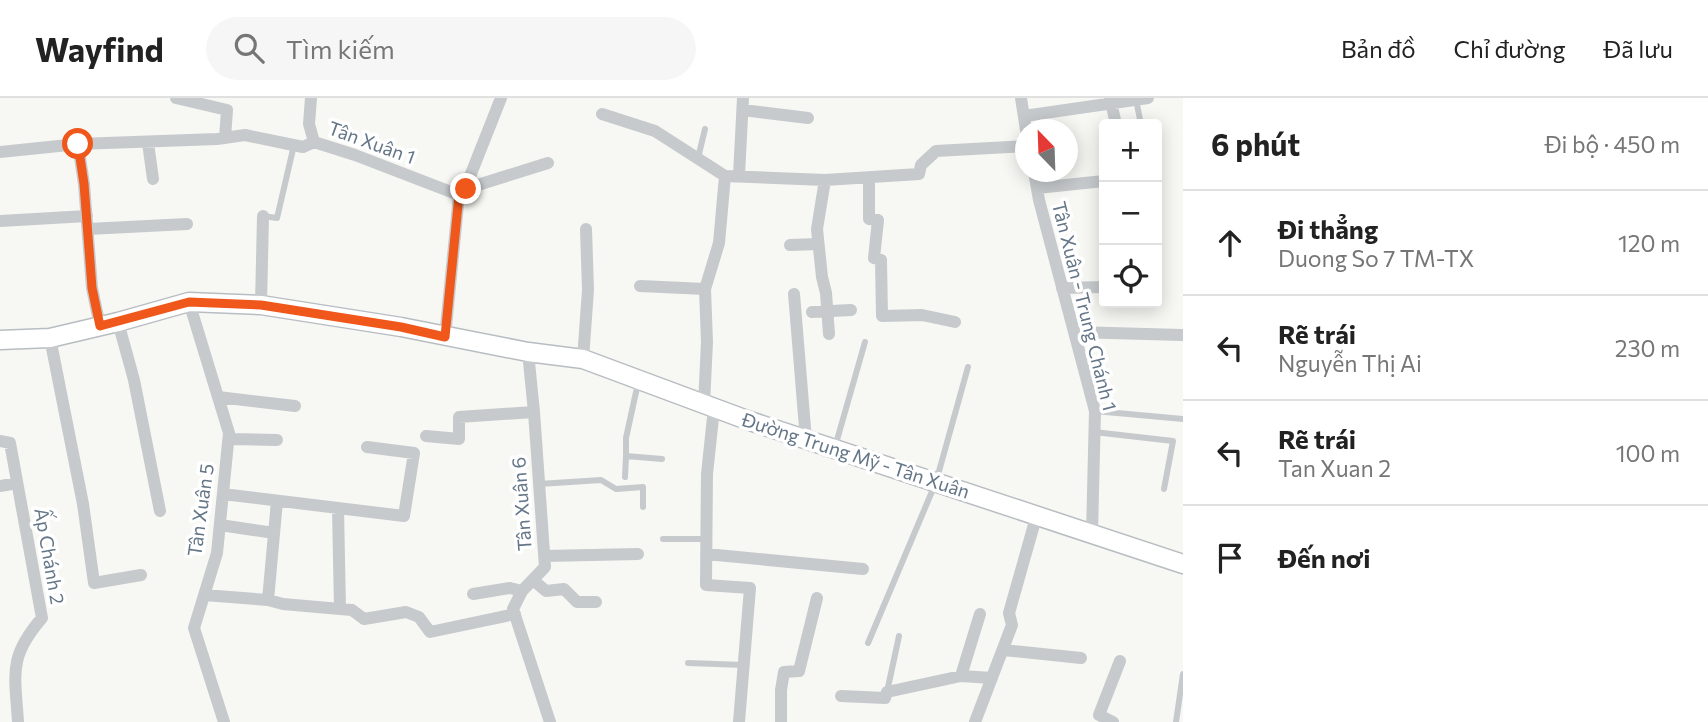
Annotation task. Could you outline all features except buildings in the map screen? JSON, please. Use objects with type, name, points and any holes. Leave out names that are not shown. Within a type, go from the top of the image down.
[{"type":"street","points":[[176,98],[227,110],[225,138]]},
{"type":"street","name":"Tân Xuân 1","points":[[311,98],[309,124],[314,142],[462,192]]},
{"type":"street","points":[[445,337],[462,192],[501,98]]},
{"type":"street","points":[[1021,98],[1024,119]]},
{"type":"street","points":[[1041,119],[1111,101],[1142,99]]},
{"type":"street","points":[[1111,101],[1115,119]]},
{"type":"street","points":[[739,175],[743,104],[808,118]]},
{"type":"street","points":[[601,114],[655,131],[725,176],[825,180],[919,174],[921,165],[936,151],[1015,147]]},
{"type":"street","points":[[0,152],[78,144],[148,143],[245,135],[303,147],[314,142]]},
{"type":"street","points":[[148,143],[153,179]]},
{"type":"street","points":[[78,144],[92,288],[137,391],[160,511]]},
{"type":"street","points":[[462,192],[548,163]]},
{"type":"street","points":[[725,176],[719,243],[705,289],[709,406],[706,585],[750,589],[739,722]]},
{"type":"street","points":[[869,178],[869,219],[878,220],[874,258],[881,260],[882,316],[922,316],[955,322]]},
{"type":"street","points":[[825,180],[817,229],[829,334]]},
{"type":"street","name":"Tân Xuân - Trung Chánh 1","points":[[1036,182],[1095,411],[1092,534]]},
{"type":"street","points":[[1037,188],[1099,182]]},
{"type":"street","points":[[261,305],[262,216]]},
{"type":"street","points":[[0,221],[187,225]]},
{"type":"street","points":[[583,359],[587,290],[586,229]]},
{"type":"street","points":[[790,245],[818,244]]},
{"type":"street","points":[[640,286],[705,289]]},
{"type":"street","points":[[1062,288],[1099,287]]},
{"type":"street","points":[[794,294],[806,440]]},
{"type":"street","name":"Đường Trung Mỹ - Tân Xuân","points":[[0,340],[50,338],[189,302],[261,305],[401,327],[528,352],[583,359],[806,440],[1183,564]]},
{"type":"street","name":"Tân Xuân 5","points":[[189,302],[229,433],[217,553],[194,628],[224,722]]},
{"type":"street","points":[[812,312],[851,310]]},
{"type":"street","points":[[1074,332],[1182,335]]},
{"type":"street","points":[[50,338],[83,504],[94,583],[141,575]]},
{"type":"street","name":"Tân Xuân 6","points":[[515,614],[513,608],[523,591],[545,567],[528,352]]},
{"type":"street","points":[[218,397],[295,406]]},
{"type":"street","points":[[426,436],[459,439],[459,417],[534,411]]},
{"type":"street","points":[[229,439],[276,440]]},
{"type":"street","name":"Ấp Chánh 2","points":[[0,441],[10,443],[42,618],[25,638],[15,666],[18,722]]},
{"type":"street","points":[[223,494],[404,516],[414,453],[367,447]]},
{"type":"street","points":[[0,486],[17,483]]},
{"type":"street","points":[[268,600],[277,500]]},
{"type":"street","points":[[338,508],[340,609]]},
{"type":"street","points":[[975,722],[1012,625],[1009,613],[1037,514]]},
{"type":"street","points":[[220,525],[274,533]]},
{"type":"street","points":[[544,556],[638,554]]},
{"type":"street","points":[[706,554],[863,569]]},
{"type":"street","points":[[533,580],[546,591],[564,589],[577,602],[596,602]]},
{"type":"street","points":[[473,594],[510,588],[523,591]]},
{"type":"street","points":[[204,595],[352,610],[364,619],[406,612],[419,617],[430,632],[515,614],[550,722]]},
{"type":"street","points":[[781,722],[784,672],[799,671],[817,598]]},
{"type":"street","points":[[961,677],[980,614]]},
{"type":"street","points":[[1003,650],[1081,658]]},
{"type":"street","points":[[1114,722],[1099,715],[1120,661]]},
{"type":"street","points":[[0,664],[15,666]]},
{"type":"street","points":[[841,696],[885,698],[887,692],[961,677],[992,678]]},
{"type":"lane","points":[[1141,119],[1142,99]]},
{"type":"lane","points":[[698,158],[705,129]]},
{"type":"lane","points":[[262,216],[277,218],[294,145]]},
{"type":"lane","points":[[835,449],[865,342]]},
{"type":"lane","points":[[868,643],[936,482],[968,367]]},
{"type":"lane","points":[[625,477],[626,438],[638,380]]},
{"type":"lane","points":[[1095,411],[1183,419]]},
{"type":"lane","points":[[1094,432],[1173,441],[1164,489]]},
{"type":"lane","points":[[626,456],[662,459]]},
{"type":"lane","points":[[539,484],[601,480],[617,489],[643,487],[643,507]]},
{"type":"lane","points":[[663,539],[706,540]]},
{"type":"lane","points":[[887,692],[900,636]]},
{"type":"lane","points":[[688,663],[744,665]]},
{"type":"lane","points":[[1176,722],[1183,674]]},
{"type":"route","points":[[78,144],[84,184],[92,288],[100,326],[189,302],[261,305],[401,327],[445,337],[459,195],[466,189]]}]
